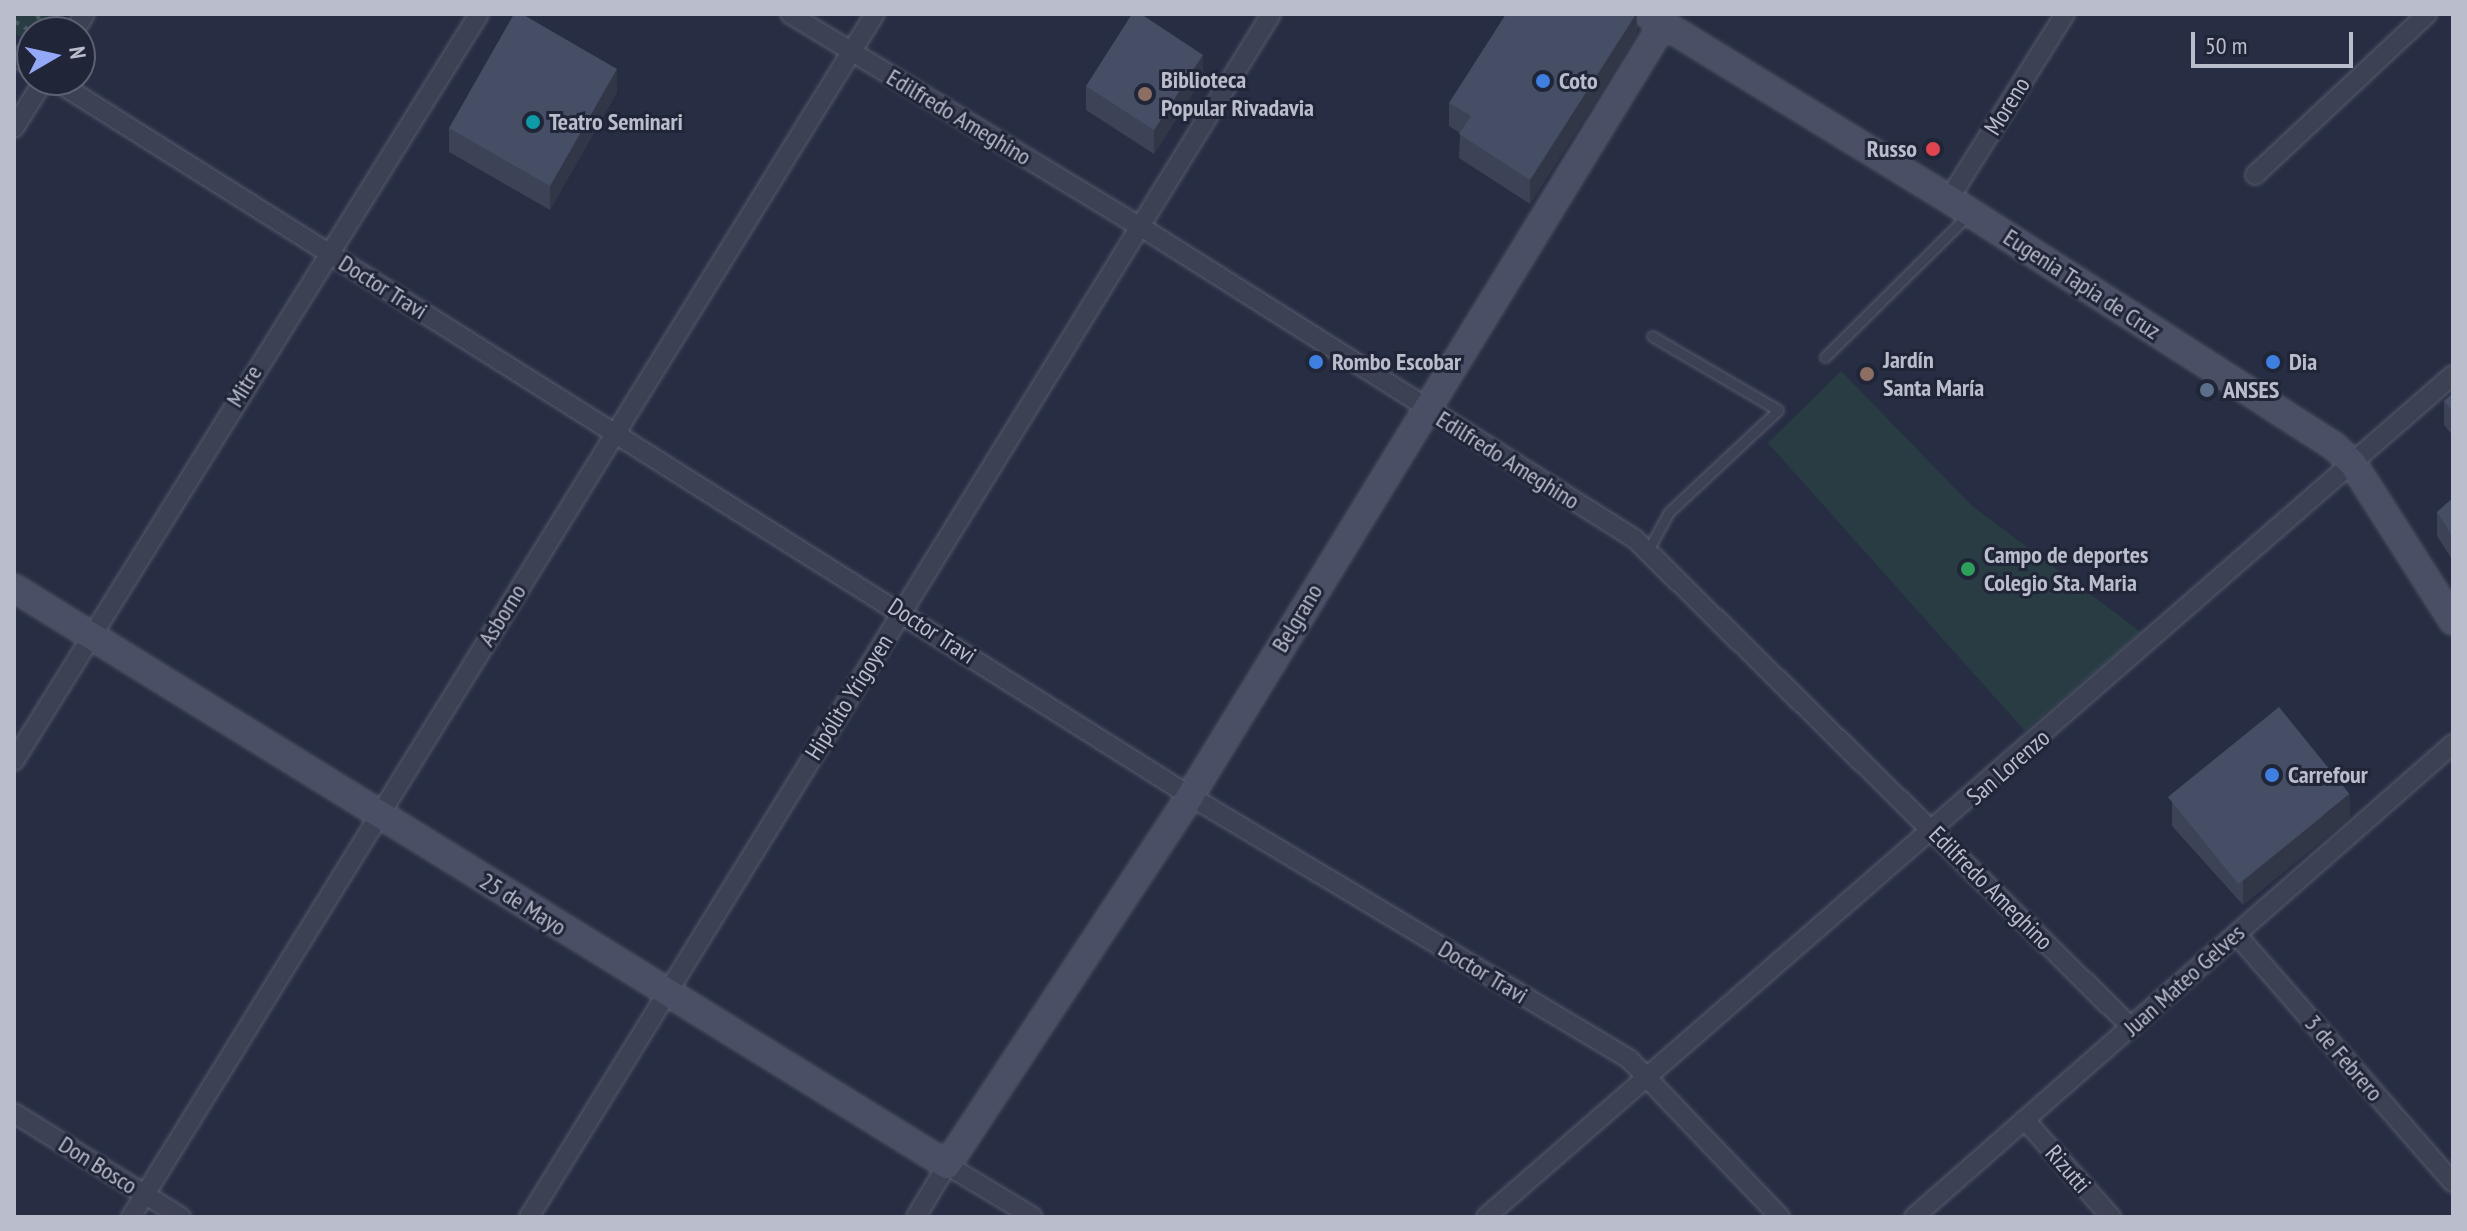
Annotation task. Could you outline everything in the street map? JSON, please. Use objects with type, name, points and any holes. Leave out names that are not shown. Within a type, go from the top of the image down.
[{"type":"main road","name":"Eugenia Tapia de Cruz","points":[[1659,17],[2334,446],[2353,464],[2453,621]]},
{"type":"main road","name":"Belgrano","points":[[947,1165],[1190,796],[1659,17]]},
{"type":"main road","name":"25 de Mayo","points":[[14,588],[947,1165]]},
{"type":"street","name":"Mitre","points":[[14,761],[89,634],[479,14]]},
{"type":"street","name":"Edilfredo Ameghino","points":[[790,14],[1141,227],[1648,550],[2131,1027]]},
{"type":"street","name":"Asborno","points":[[131,1217],[376,814],[617,433],[875,14]]},
{"type":"street","name":"Hipólito Yrigoyen","points":[[529,1217],[664,991],[1271,14]]},
{"type":"street","name":"Moreno","points":[[1960,206],[2065,14]]},
{"type":"street","points":[[2255,175],[2427,14]]},
{"type":"street","points":[[14,128],[34,96]]},
{"type":"street","name":"Doctor Travi","points":[[79,96],[902,611],[1190,796],[1629,1059],[1650,1077],[1780,1217]]},
{"type":"street","name":"San Lorenzo","points":[[1486,1217],[1934,831],[2453,375]]},
{"type":"street","name":"Juan Mateo Gelves","points":[[1914,1217],[2453,744]]},
{"type":"street","name":"3 de Febrero","points":[[2236,934],[2453,1183]]},
{"type":"street","name":"Don Bosco","points":[[14,1113],[181,1217]]},
{"type":"street","name":"Rizutti","points":[[2025,1120],[2111,1217]]},
{"type":"street","name":"Belgrano","points":[[916,1217],[947,1165]]},
{"type":"street","name":"25 de Mayo","points":[[947,1165],[1033,1217]]},
{"type":"lane","points":[[1825,357],[1960,206]]},
{"type":"lane","points":[[1648,550],[1669,512],[1778,410],[1652,336]]},
{"type":"shaded area","points":[[14,14],[62,14],[16,16],[14,33]]},
{"type":"shaded area","name":"Campo de deportes Colegio Sta. Maria","points":[[1841,371],[1972,506],[2141,632],[2025,731],[1768,443]]},
{"type":"building","name":"Teatro Seminari","points":[[514,14],[522,14],[617,69],[550,186],[449,128]]},
{"type":"building","name":"Biblioteca Popular Rivadavia","points":[[1132,14],[1141,14],[1203,55],[1154,130],[1086,86]]},
{"type":"building","name":"Coto","points":[[1506,14],[1636,14],[1530,180],[1459,134],[1471,116],[1449,103]]},
{"type":"building","points":[[2453,393],[2453,412],[2444,401]]},
{"type":"building","points":[[2453,498],[2453,537],[2437,512]]},
{"type":"building","name":"Carrefour","points":[[2279,707],[2349,794],[2238,884],[2168,797]]},
{"type":"place","name":"Coto","points":[[1543,81]]},
{"type":"place","name":"Biblioteca Popular Rivadavia","points":[[1145,94]]},
{"type":"place","name":"Teatro Seminari","points":[[533,122]]},
{"type":"place","name":"Russo","points":[[1933,149]]},
{"type":"place","name":"Rombo Escobar","points":[[1316,362]]},
{"type":"place","name":"Dia","points":[[2273,362]]},
{"type":"place","name":"Jardín Santa María","points":[[1867,374]]},
{"type":"place","name":"ANSES","points":[[2207,390]]},
{"type":"place","name":"Campo de deportes Colegio Sta. Maria","points":[[1968,569]]},
{"type":"place","name":"Carrefour","points":[[2272,775]]}]
